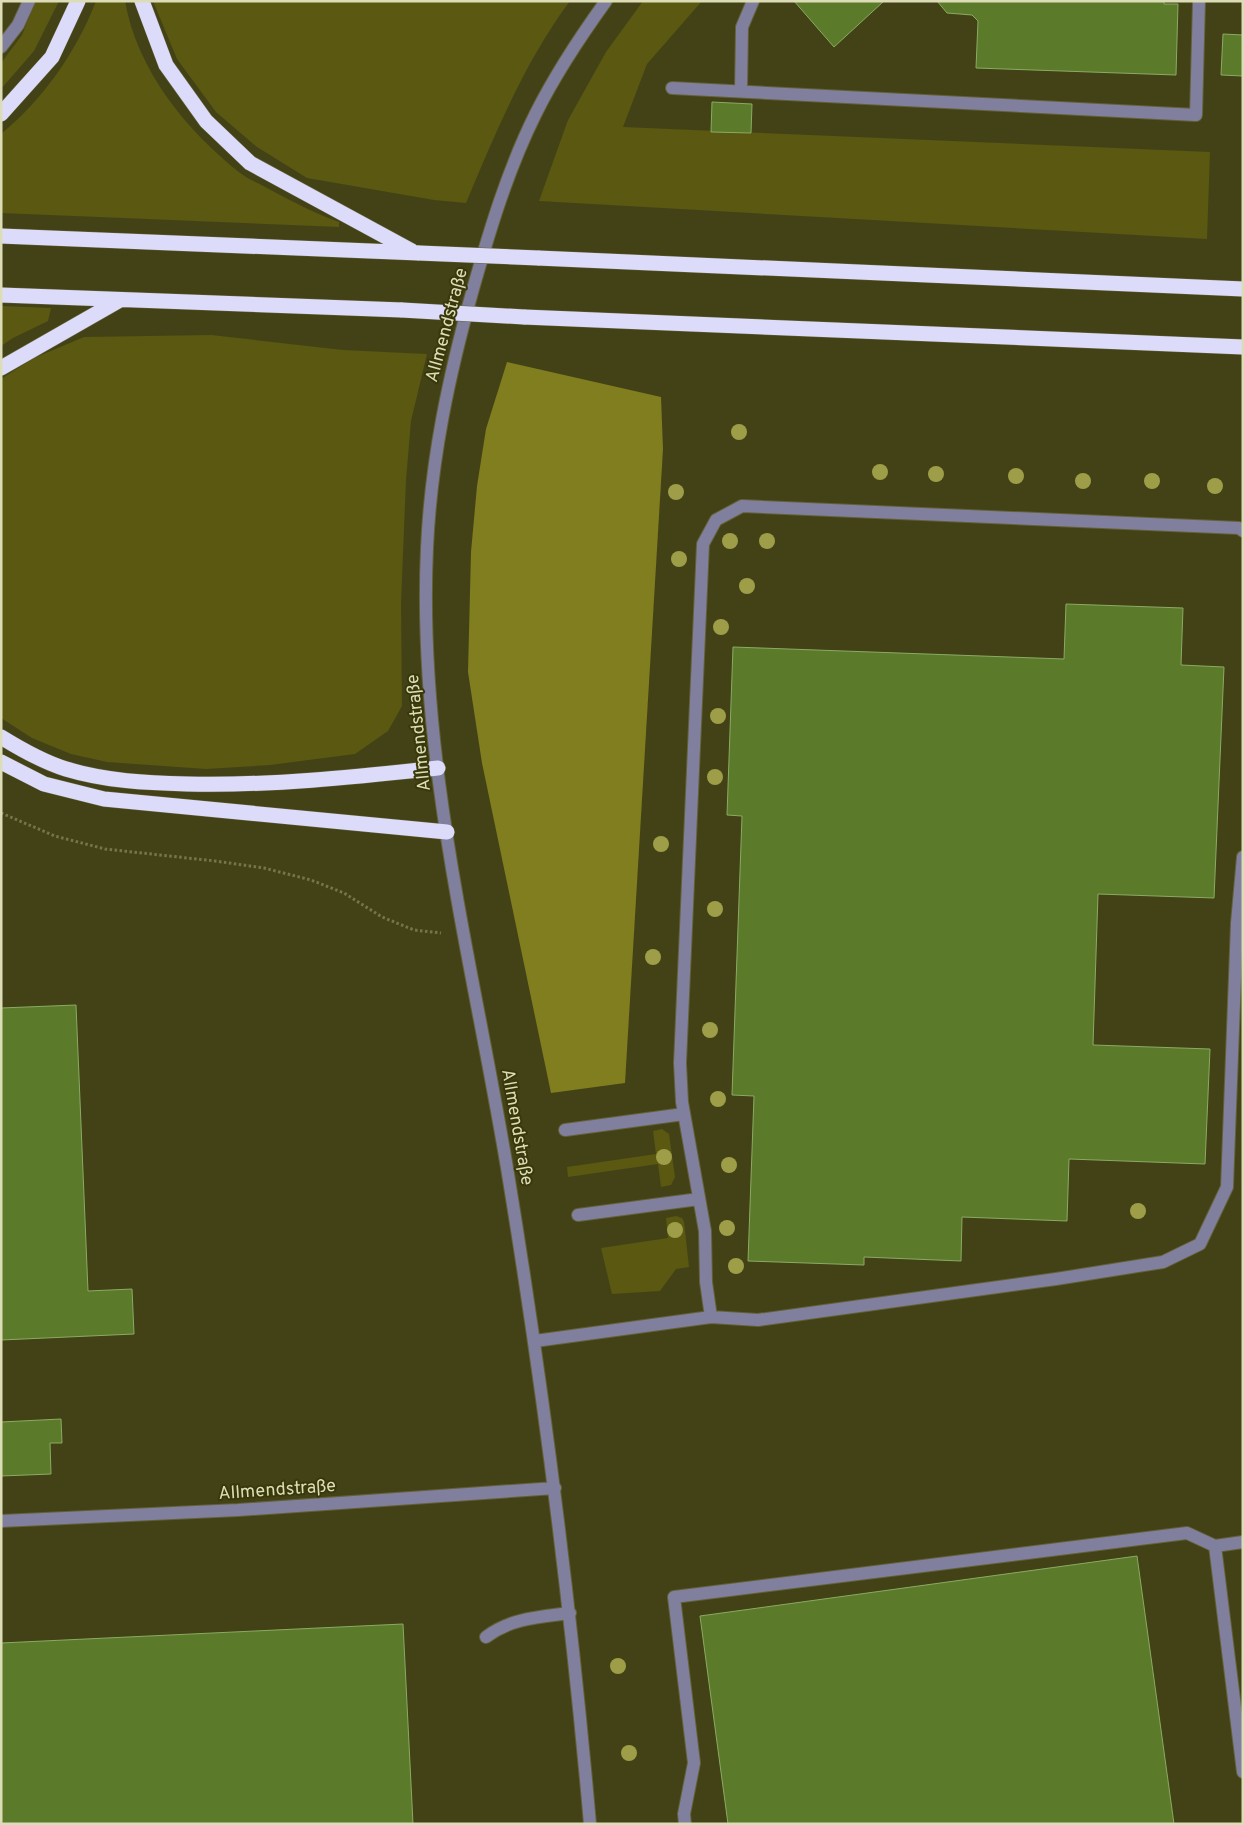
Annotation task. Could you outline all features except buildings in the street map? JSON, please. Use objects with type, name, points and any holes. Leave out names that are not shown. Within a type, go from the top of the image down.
[{"type":"highway","points":[[1,114],[52,57],[78,1]]},
{"type":"highway","points":[[142,1],[166,66],[206,120],[250,163],[417,253]]},
{"type":"highway","points":[[1,236],[1243,289]]},
{"type":"highway","points":[[1,295],[402,310],[524,317],[1243,347]]},
{"type":"highway","points":[[1,368],[120,300]]},
{"type":"highway","points":[[1,737],[24,752],[65,768],[101,777],[140,783],[269,784],[438,768]]},
{"type":"highway","points":[[1,762],[44,784],[104,799],[447,832]]},
{"type":"street","points":[[1,47],[18,25],[29,1]]},
{"type":"street","name":"Allmendstraße","points":[[590,1824],[570,1613],[535,1341],[495,1092],[464,933],[438,768],[428,675],[427,550],[440,426],[452,366],[485,247],[509,177],[545,96],[574,45],[606,1]]},
{"type":"street","points":[[741,91],[742,27],[753,1]]},
{"type":"street","points":[[672,88],[1196,115],[1199,1]]},
{"type":"street","points":[[711,1317],[706,1282],[705,1231],[684,1114],[680,1063],[704,544],[716,520],[742,506],[1240,528],[1243,531]]},
{"type":"street","points":[[535,1341],[711,1317],[758,1320],[1056,1279],[1162,1262],[1200,1244],[1227,1187],[1238,923],[1243,857]]},
{"type":"street","points":[[565,1130],[684,1114]]},
{"type":"street","points":[[578,1215],[699,1199]]},
{"type":"street","name":"Allmendstraße","points":[[1,1521],[238,1510],[555,1488]]},
{"type":"street","points":[[685,1824],[684,1814],[694,1763],[674,1596],[1187,1532],[1215,1546],[1243,1542]]},
{"type":"street","points":[[1215,1546],[1243,1772]]},
{"type":"street","points":[[486,1637],[509,1624],[532,1618],[570,1613]]},
{"type":"path","points":[[1,813],[55,836],[105,849],[264,868],[311,880],[344,894],[382,917],[414,930],[464,933]]},
{"type":"shaded area","points":[[36,1],[59,1],[34,51],[1,89],[1,63],[22,35]]},
{"type":"shaded area","points":[[96,1],[125,1],[140,51],[152,74],[183,118],[220,156],[246,177],[321,215],[339,222],[339,227],[1,213],[1,134],[44,91],[57,74],[79,38]]},
{"type":"shaded area","points":[[153,1],[570,1],[525,73],[466,203],[434,200],[307,178],[257,147],[216,112],[177,59]]},
{"type":"shaded area","points":[[643,1],[702,1],[647,64],[623,127],[1210,152],[1207,239],[539,201],[568,120],[606,52]]},
{"type":"shaded area","points":[[1,306],[51,308],[48,321],[1,346]]},
{"type":"shaded area","points":[[211,335],[343,350],[427,354],[411,421],[406,480],[401,603],[402,706],[388,731],[355,754],[270,765],[206,769],[107,762],[71,754],[32,738],[1,718],[1,379],[34,358],[84,337]]},
{"type":"shaded area","points":[[507,362],[661,397],[663,449],[625,1083],[551,1093],[482,763],[468,672],[471,552],[477,486],[486,429]]},
{"type":"shaded area","points":[[662,1129],[669,1134],[675,1177],[671,1185],[661,1187],[658,1164],[568,1177],[567,1167],[656,1154],[653,1131]]},
{"type":"shaded area","points":[[676,1216],[682,1218],[684,1222],[689,1267],[676,1269],[660,1291],[612,1294],[601,1248],[668,1238],[666,1218]]}]
